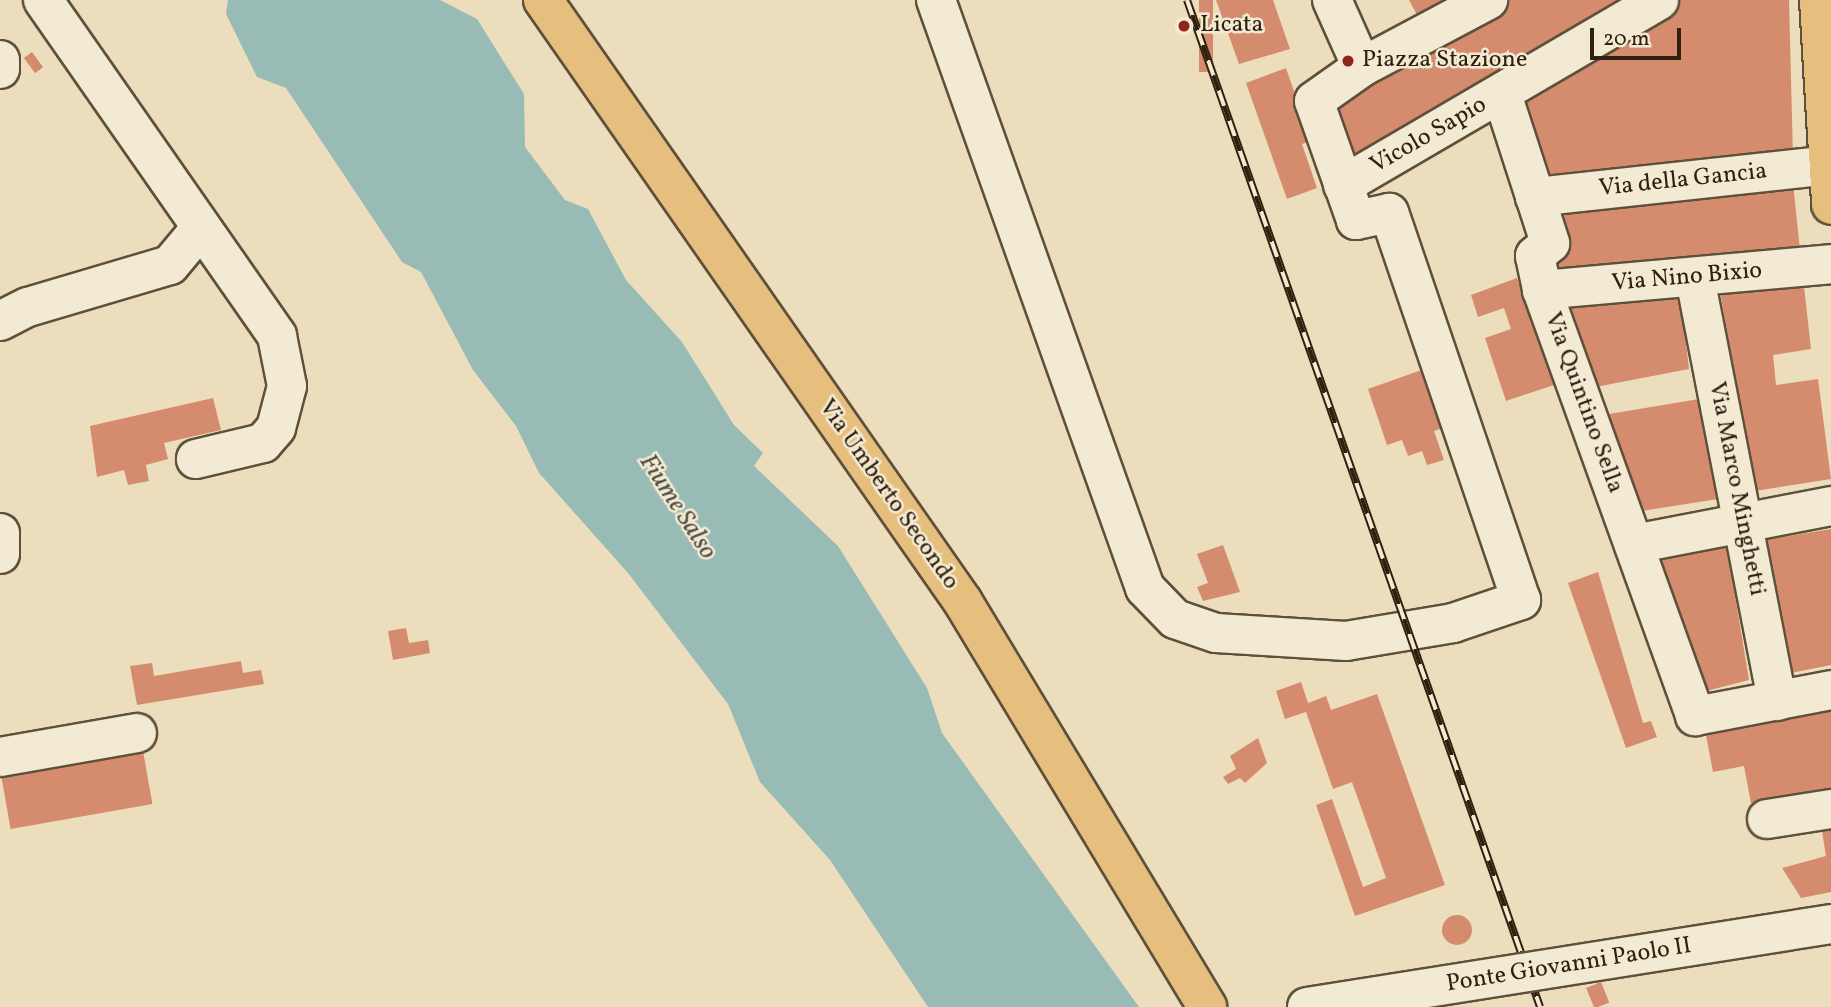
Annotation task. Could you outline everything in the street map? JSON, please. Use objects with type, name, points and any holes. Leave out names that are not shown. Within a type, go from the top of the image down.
[{"type":"main road","name":"Via Umberto Secondo","points":[[543,0],[963,602],[1207,1007]]},
{"type":"main road","points":[[1819,0],[1831,205]]},
{"type":"street","points":[[43,0],[277,337],[287,386],[276,428],[263,443],[196,459]]},
{"type":"street","points":[[936,0],[1145,588],[1175,619],[1197,627],[1361,640],[1452,623],[1521,600],[1389,213],[1356,220],[1314,101],[1362,67],[1423,38],[1488,0]]},
{"type":"street","points":[[1332,0],[1362,67]]},
{"type":"street","name":"Vicolo Sapio","points":[[1343,185],[1659,0]]},
{"type":"street","points":[[0,60],[0,69]]},
{"type":"street","name":"Via Quintino Sella","points":[[1502,94],[1550,243],[1535,256],[1542,289],[1695,716],[1777,701]]},
{"type":"street","name":"Via della Gancia","points":[[1535,197],[1829,165]]},
{"type":"street","points":[[0,321],[27,307],[170,265],[200,229]]},
{"type":"street","name":"Via Nino Bixio","points":[[1542,289],[1695,278],[1831,264]]},
{"type":"street","name":"Via Marco Minghetti","points":[[1695,278],[1777,701]]},
{"type":"street","points":[[1634,544],[1831,506]]},
{"type":"street","points":[[1777,701],[1831,690]]},
{"type":"street","points":[[0,757],[137,733]]},
{"type":"street","points":[[1767,819],[1831,809]]},
{"type":"street","name":"Ponte Giovanni Paolo II","points":[[1307,1007],[1831,925]]},
{"type":"water","name":"Fiume Salso","points":[[228,0],[440,0],[477,19],[524,94],[525,147],[565,200],[588,209],[626,280],[682,342],[734,425],[763,453],[754,466],[838,546],[927,688],[942,733],[1139,1007],[928,1007],[830,860],[760,782],[728,704],[628,573],[539,473],[516,426],[473,370],[421,272],[402,262],[286,88],[257,77],[226,14]]},
{"type":"building","points":[[1199,0],[1213,0],[1213,72],[1199,72]]},
{"type":"building","points":[[1216,0],[1273,0],[1290,49],[1239,64]]},
{"type":"building","points":[[1409,0],[1468,0],[1423,26]]},
{"type":"building","points":[[1507,0],[1629,0],[1377,148],[1341,160],[1324,107]]},
{"type":"building","points":[[1681,0],[1789,0],[1793,157],[1543,188],[1513,110]]},
{"type":"building","points":[[32,52],[43,67],[35,73],[24,58]]},
{"type":"building","points":[[1286,68],[1311,141],[1302,144],[1317,188],[1287,199],[1246,83]]},
{"type":"building","points":[[1793,183],[1800,247],[1554,272],[1547,209]]},
{"type":"building","points":[[1803,277],[1811,349],[1773,355],[1776,385],[1818,379],[1831,479],[1755,491],[1719,286]]},
{"type":"building","points":[[1517,278],[1554,385],[1506,401],[1485,338],[1511,329],[1504,308],[1478,317],[1471,295]]},
{"type":"building","points":[[1680,291],[1689,369],[1585,389],[1559,306]]},
{"type":"building","points":[[1430,367],[1449,426],[1434,431],[1444,460],[1427,465],[1422,451],[1408,456],[1402,440],[1387,445],[1368,389]]},
{"type":"building","points":[[213,398],[221,430],[164,443],[168,459],[146,465],[149,481],[128,485],[124,470],[97,477],[90,426]]},
{"type":"building","points":[[1699,399],[1718,499],[1629,513],[1597,416]]},
{"type":"building","points":[[1831,529],[1831,665],[1786,674],[1764,540]]},
{"type":"building","points":[[1223,545],[1240,592],[1203,601],[1197,587],[1208,583],[1197,554]]},
{"type":"building","points":[[1727,547],[1749,680],[1695,694],[1645,559]]},
{"type":"building","points":[[1598,572],[1643,723],[1651,721],[1657,737],[1626,748],[1568,583]]},
{"type":"building","points":[[406,628],[409,643],[428,640],[430,653],[393,660],[388,631]]},
{"type":"building","points":[[241,661],[243,673],[261,670],[264,684],[137,705],[130,666],[152,663],[154,676]]},
{"type":"building","points":[[1301,682],[1308,703],[1326,696],[1331,710],[1377,694],[1445,885],[1355,916],[1316,805],[1332,799],[1363,887],[1386,878],[1352,782],[1333,789],[1306,712],[1285,719],[1276,691]]},
{"type":"building","points":[[1831,706],[1831,788],[1751,803],[1744,766],[1713,772],[1705,730]]},
{"type":"building","points":[[1258,738],[1267,763],[1245,783],[1240,778],[1228,784],[1223,777],[1236,769],[1230,756]]},
{"type":"building","points":[[142,745],[152,804],[11,829],[0,770]]},
{"type":"building","points":[[1831,817],[1831,892],[1801,898],[1782,868],[1826,856],[1820,819]]},
{"type":"building","points":[[1457,915],[1468,919],[1472,930],[1468,941],[1457,945],[1446,941],[1442,930],[1446,919]]},
{"type":"building","points":[[1601,982],[1609,1002],[1594,1007],[1586,988]]},
{"type":"railway","points":[[1187,0],[1540,1007]]},
{"type":"place","name":"Licata","points":[[1184,26]]},
{"type":"place","name":"Piazza Stazione","points":[[1348,61]]}]
